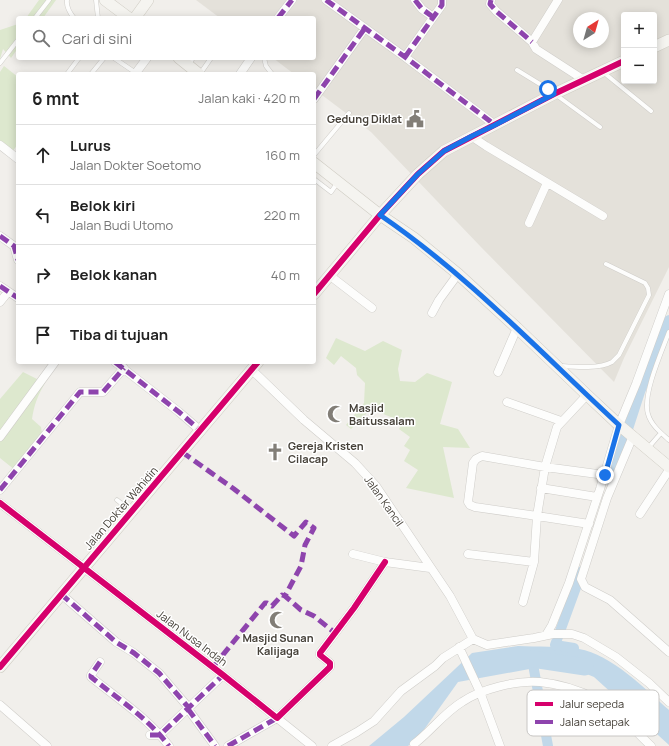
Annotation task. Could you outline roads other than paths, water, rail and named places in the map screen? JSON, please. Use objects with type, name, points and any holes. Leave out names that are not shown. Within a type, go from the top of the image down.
[{"type":"street","points":[[105,0],[126,16]]},
{"type":"street","points":[[136,16],[148,0]]},
{"type":"street","points":[[280,16],[292,0]]},
{"type":"street","points":[[326,0],[495,125]]},
{"type":"street","points":[[415,0],[419,6],[433,17]]},
{"type":"street","points":[[405,57],[443,3],[442,0]]},
{"type":"street","points":[[491,0],[490,4],[496,11],[532,42],[536,49],[584,80]]},
{"type":"street","points":[[532,42],[558,0]]},
{"type":"street","points":[[316,96],[365,28]]},
{"type":"street","points":[[657,46],[669,40]]},
{"type":"street","points":[[137,72],[146,60]]},
{"type":"street","points":[[187,60],[198,72]]},
{"type":"street","points":[[241,72],[250,60]]},
{"type":"street","points":[[316,291],[380,215],[434,159],[444,151],[554,94],[621,62]]},
{"type":"street","points":[[472,136],[486,146],[603,216]]},
{"type":"street","points":[[0,145],[16,157]]},
{"type":"street","points":[[316,168],[414,238],[458,274],[626,431],[669,467]]},
{"type":"street","points":[[529,224],[547,183]]},
{"type":"street","points":[[0,236],[14,246],[16,253]]},
{"type":"street","points":[[432,313],[439,300],[458,274]]},
{"type":"street","points":[[329,275],[372,308]]},
{"type":"street","points":[[0,286],[16,297]]},
{"type":"street","points":[[0,302],[8,292]]},
{"type":"street","points":[[669,294],[636,384],[626,431],[608,498],[582,579],[585,587],[610,600],[669,652]]},
{"type":"street","points":[[498,372],[516,328]]},
{"type":"street","points":[[0,437],[54,364]]},
{"type":"street","points":[[118,364],[201,431]]},
{"type":"street","name":"Jalan Dokter Wahidin","points":[[0,667],[255,366]]},
{"type":"street","name":"Jalan Kancil","points":[[255,366],[304,420],[355,463],[376,486],[450,596],[473,639]]},
{"type":"street","points":[[0,490],[80,392],[103,392],[124,368]]},
{"type":"street","points":[[523,602],[534,562],[537,516],[545,467],[557,427],[587,395]]},
{"type":"street","points":[[507,402],[561,421]]},
{"type":"street","points":[[550,634],[552,625],[564,598],[605,475],[626,431]]},
{"type":"street","points":[[589,524],[470,505],[467,499],[473,463],[482,456],[545,467],[605,475]]},
{"type":"street","points":[[640,514],[669,470]]},
{"type":"street","points":[[541,488],[597,497]]},
{"type":"street","name":"Jalan Nusa Indah","points":[[0,503],[223,674],[312,746]]},
{"type":"street","points":[[353,554],[385,562],[430,568]]},
{"type":"street","points":[[468,554],[534,562]]},
{"type":"street","points":[[228,746],[277,718],[330,667],[330,663],[320,655],[320,652],[354,608],[385,562]]},
{"type":"street","points":[[61,594],[116,642],[134,653],[159,673],[188,708],[215,746]]},
{"type":"street","points":[[332,746],[374,721],[401,691],[435,666],[443,658],[473,639],[487,645],[550,634],[565,633],[584,638],[616,657],[656,690]]},
{"type":"street","points":[[459,647],[479,690],[500,746]]},
{"type":"street","points":[[100,662],[91,677],[129,706],[160,734],[169,746]]},
{"type":"street","points":[[150,735],[160,734],[223,674]]},
{"type":"street","points":[[414,744],[462,702],[479,690],[528,682],[540,682],[574,690]]},
{"type":"street","points":[[659,692],[669,702]]},
{"type":"street","points":[[0,705],[46,746]]},
{"type":"street","points":[[640,736],[651,746]]},
{"type":"lane","points":[[37,16],[49,0]]},
{"type":"lane","points":[[67,0],[66,4],[72,16]]},
{"type":"lane","points":[[96,0],[98,16]]},
{"type":"lane","points":[[0,63],[16,43]]},
{"type":"lane","points":[[68,72],[78,60]]},
{"type":"lane","points":[[93,72],[102,60]]},
{"type":"lane","points":[[117,60],[135,72]]},
{"type":"lane","points":[[201,72],[210,60]]},
{"type":"lane","points":[[264,60],[266,66],[270,72]]},
{"type":"lane","points":[[517,70],[600,127]]},
{"type":"lane","points":[[602,71],[651,111]]},
{"type":"lane","points":[[316,165],[349,113]]},
{"type":"lane","points":[[557,366],[581,367],[602,365],[611,362],[619,355],[649,295],[645,282],[606,264]]},
{"type":"lane","points":[[669,332],[651,381],[647,400],[647,413],[651,421],[669,440]]},
{"type":"lane","points":[[648,448],[661,432]]},
{"type":"lane","points":[[117,500],[131,511]]},
{"type":"water","points":[[518,646],[579,649],[591,652],[615,665],[646,690],[608,690],[594,677],[553,660],[535,668],[458,682],[418,738],[408,746],[369,746],[404,717],[472,653]]},
{"type":"water","points":[[659,701],[669,710],[669,745],[659,736]]},
{"type":"waterway","points":[[611,481],[640,392],[669,320]]},
{"type":"waterway","points":[[572,661],[574,648],[555,645],[582,571]]},
{"type":"waterway","points":[[532,659],[538,690]]},
{"type":"waterway","points":[[526,660],[532,659],[585,667]]},
{"type":"waterway","points":[[546,736],[548,746]]},
{"type":"place","name":"Gedung Diklat","points":[[415,119]]},
{"type":"place","name":"Masjid Baitussalam","points":[[336,414]]},
{"type":"place","name":"Gereja Kristen Cilacap","points":[[275,452]]},
{"type":"place","name":"Masjid Sunan Kalijaga","points":[[278,620]]}]
